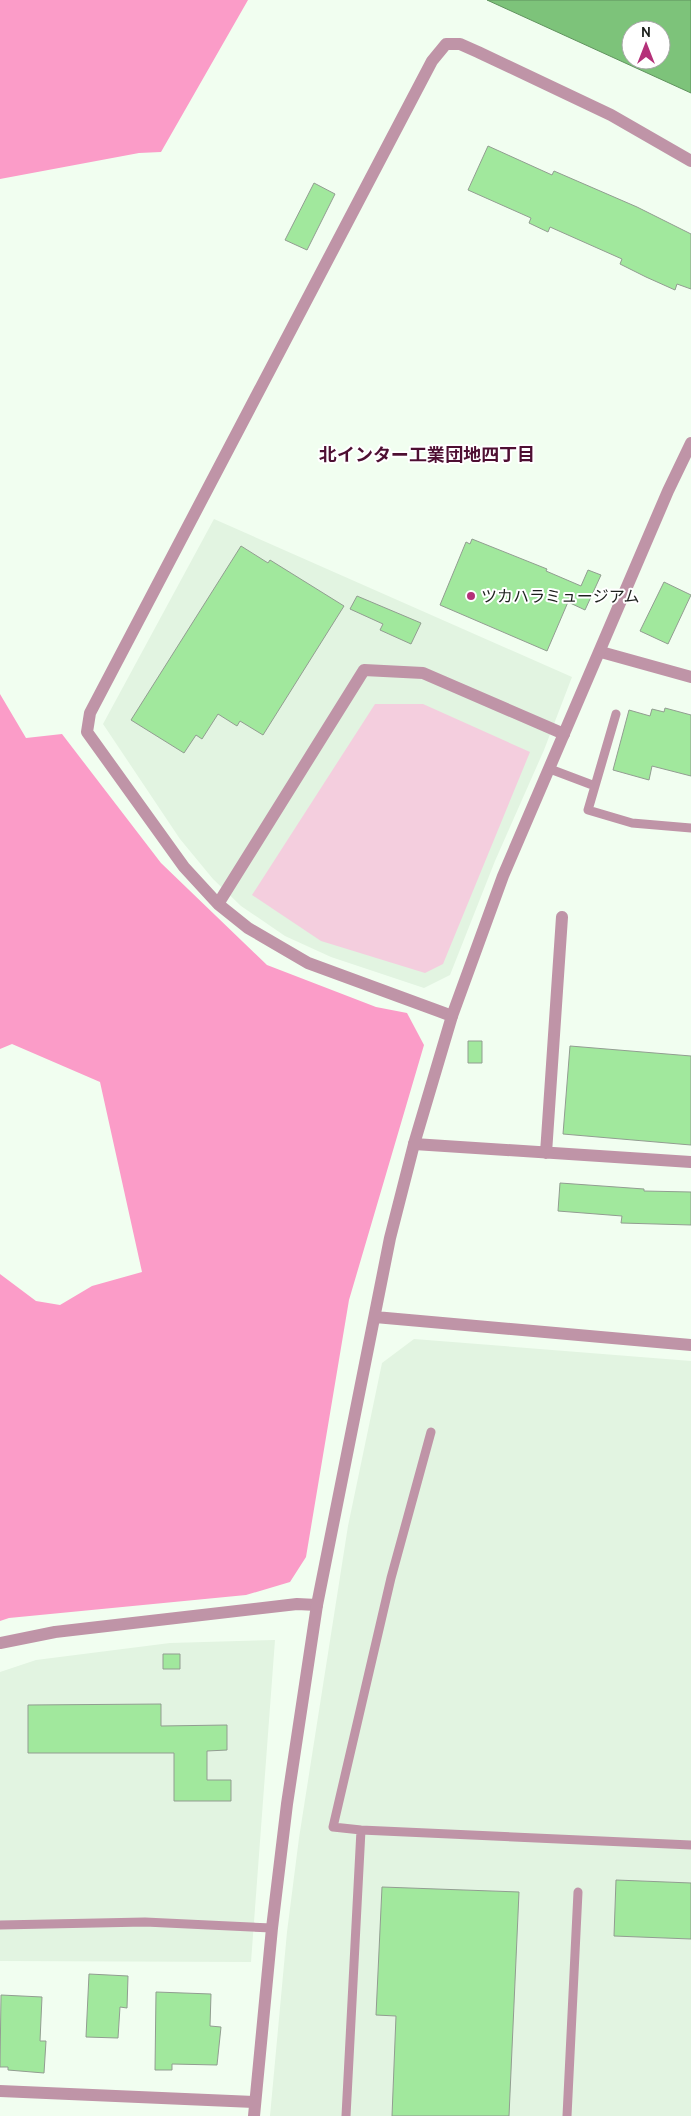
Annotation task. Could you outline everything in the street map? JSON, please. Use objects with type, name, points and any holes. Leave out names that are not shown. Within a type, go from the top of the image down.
[{"type":"street","points":[[452,1016],[308,963],[248,928],[218,904],[184,867],[87,732],[90,713],[432,61],[446,44],[460,44],[611,115],[691,161]]},
{"type":"street","points":[[254,2116],[272,1928],[287,1804],[317,1605],[390,1238],[414,1144],[452,1016],[503,876],[601,652],[668,491],[691,443]]},
{"type":"street","points":[[601,652],[691,677]]},
{"type":"street","points":[[218,904],[364,670],[423,673],[564,734]]},
{"type":"street","points":[[546,1153],[562,917]]},
{"type":"street","points":[[414,1144],[691,1162]]},
{"type":"street","points":[[374,1317],[691,1345]]},
{"type":"street","points":[[0,1643],[55,1632],[297,1604],[317,1605]]},
{"type":"street","points":[[0,2091],[254,2102]]},
{"type":"lane","points":[[616,714],[588,810],[632,823],[691,828]]},
{"type":"lane","points":[[550,769],[595,786]]},
{"type":"lane","points":[[431,1432],[391,1578],[333,1826],[361,1830],[691,1845]]},
{"type":"lane","points":[[346,2116],[361,1830]]},
{"type":"lane","points":[[567,2116],[578,1892]]},
{"type":"lane","points":[[0,1925],[145,1922],[272,1928]]},
{"type":"shaded area","points":[[0,0],[248,0],[161,152],[139,153],[0,179]]},
{"type":"shaded area","points":[[487,0],[691,0],[691,93],[641,70],[671,70],[671,20],[621,20],[621,61]]},
{"type":"shaded area","points":[[214,519],[572,677],[544,750],[495,861],[450,975],[424,988],[331,957],[285,936],[241,906],[213,879],[180,839],[103,724]]},
{"type":"shaded area","points":[[0,694],[26,738],[62,734],[161,863],[267,965],[376,1007],[407,1013],[424,1045],[349,1300],[306,1557],[290,1582],[246,1595],[9,1618],[0,1621],[0,1274],[36,1301],[60,1305],[92,1286],[142,1272],[100,1082],[12,1044],[0,1049]]},
{"type":"shaded area","points":[[375,704],[423,704],[530,752],[443,964],[425,973],[321,941],[252,895]]},
{"type":"shaded area","points":[[414,1339],[691,1361],[691,2116],[270,2116],[287,1932],[299,1838],[348,1526],[382,1363]]},
{"type":"shaded area","points":[[275,1640],[251,1962],[0,1961],[0,1672],[36,1660],[170,1643]]},
{"type":"building","points":[[488,146],[552,175],[554,171],[637,207],[691,234],[691,289],[677,284],[675,290],[620,264],[622,259],[550,227],[548,232],[529,223],[531,218],[468,190]]},
{"type":"building","points":[[314,183],[335,194],[307,250],[285,240]]},
{"type":"building","name":"ツカハラミュージアム","points":[[472,539],[547,569],[546,571],[581,586],[588,570],[601,575],[585,610],[568,602],[547,651],[440,605],[466,542],[470,544]]},
{"type":"building","points":[[241,546],[268,563],[270,560],[344,606],[263,735],[240,721],[237,726],[218,714],[202,739],[196,735],[184,753],[131,720]]},
{"type":"building","points":[[664,582],[691,595],[668,644],[640,631]]},
{"type":"building","points":[[357,596],[421,623],[411,644],[380,630],[383,624],[350,609]]},
{"type":"building","points":[[665,708],[691,715],[691,776],[652,766],[649,780],[613,770],[629,710],[650,716],[652,709],[664,712]]},
{"type":"building","points":[[468,1041],[482,1041],[482,1063],[468,1063]]},
{"type":"building","points":[[570,1046],[691,1056],[691,1145],[563,1134]]},
{"type":"building","points":[[560,1183],[644,1189],[644,1191],[691,1192],[691,1225],[621,1223],[622,1216],[558,1211]]},
{"type":"building","points":[[163,1654],[180,1654],[180,1669],[163,1669]]},
{"type":"building","points":[[161,1704],[161,1726],[227,1725],[227,1750],[207,1751],[207,1780],[231,1780],[231,1801],[174,1801],[174,1753],[28,1753],[28,1705]]},
{"type":"building","points":[[616,1880],[691,1883],[691,1939],[614,1936]]},
{"type":"building","points":[[382,1887],[519,1892],[509,2116],[392,2116],[396,2016],[376,2015]]},
{"type":"building","points":[[89,1974],[128,1976],[127,2008],[120,2007],[118,2038],[86,2037]]},
{"type":"building","points":[[156,1992],[211,1994],[210,2026],[221,2027],[217,2065],[172,2064],[172,2070],[155,2070]]},
{"type":"building","points":[[1,1995],[42,1997],[40,2041],[46,2041],[44,2073],[8,2070],[8,2067],[0,2067]]},
{"type":"place","name":"ツカハラミュージアム","points":[[471,596]]},
{"type":"district","name":"北インター工業団地四丁目","points":[[427,455]]}]
